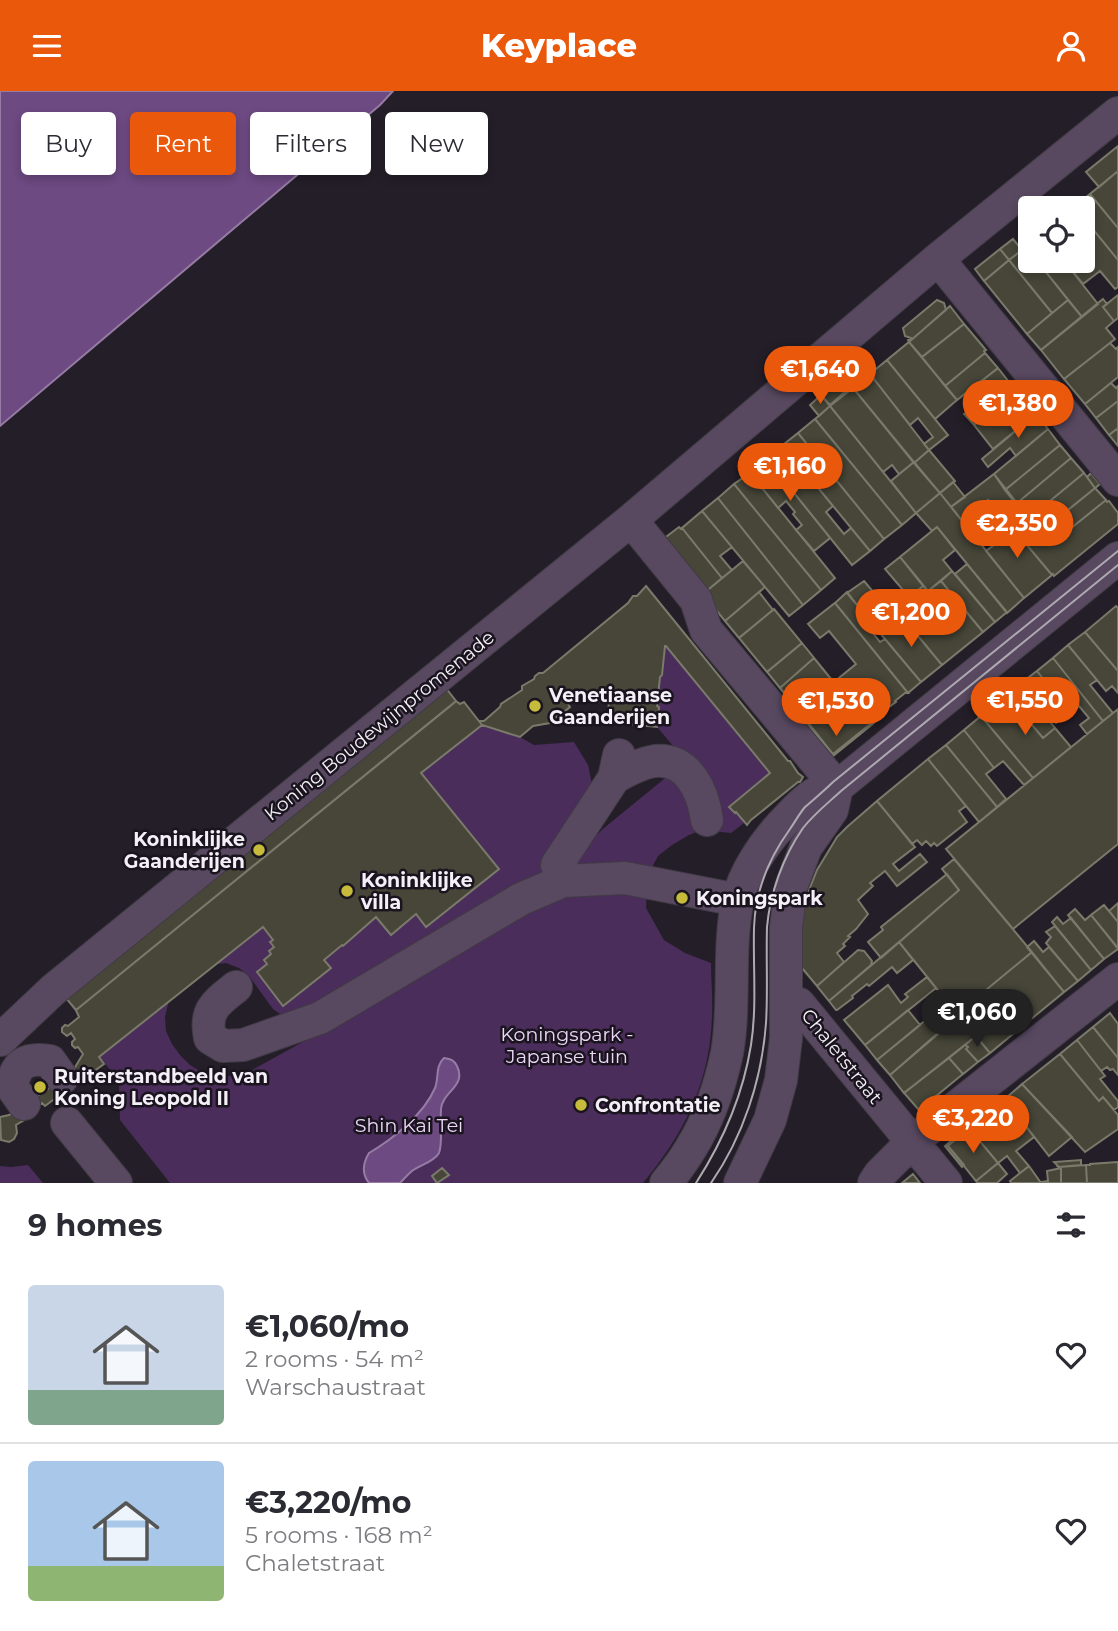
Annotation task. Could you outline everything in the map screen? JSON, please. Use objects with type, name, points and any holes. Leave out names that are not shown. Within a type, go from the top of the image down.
[{"type":"street","name":"Koning Boudewijnpromenade","points":[[1,1039],[53,990],[632,520],[938,258],[1118,113]]},
{"type":"street","points":[[938,258],[1118,480]]},
{"type":"street","points":[[632,520],[696,600],[706,630]]},
{"type":"street","points":[[666,1183],[691,1148],[711,1109],[721,1078],[732,1017],[733,941],[738,900],[754,861],[770,837],[815,794],[837,787],[1118,558]]},
{"type":"street","points":[[641,560],[691,620],[706,630],[837,787]]},
{"type":"street","points":[[563,881],[557,865],[617,767],[629,769],[654,761],[669,762],[684,769],[691,775],[704,804],[707,820]]},
{"type":"street","points":[[740,1183],[770,1120],[781,1080],[786,1038],[786,928],[791,887],[806,847],[832,810],[837,787]]},
{"type":"street","points":[[236,987],[215,1004],[206,1023],[209,1038],[223,1046],[243,1045],[320,1018],[522,898],[563,881],[625,878],[738,900]]},
{"type":"street","points":[[874,1183],[912,1142],[1118,979]]},
{"type":"street","name":"Chaletstraat","points":[[787,1003],[799,1004],[946,1183]]},
{"type":"street","points":[[1,1039],[22,1064]]},
{"type":"street","points":[[38,1059],[50,1061],[65,1083],[74,1107],[67,1123],[49,1123],[28,1110],[12,1087],[14,1074],[22,1064],[38,1059]]},
{"type":"street","points":[[67,1123],[116,1183]]},
{"type":"green space","points":[[665,646],[770,773],[736,812],[744,823],[731,833],[702,830],[689,835],[658,856],[649,873],[568,870],[578,852],[686,761],[657,727]]},
{"type":"green space","points":[[445,687],[457,702],[464,702],[482,725],[520,737],[534,745],[574,742],[588,765],[592,784],[586,806],[539,877],[303,1017],[283,1016],[273,1009],[249,976],[239,968],[226,963],[208,965],[169,1000],[165,1017],[166,1031],[172,1044],[190,1065],[203,1073],[219,1078],[247,1073],[326,1029],[513,916],[561,894],[647,886],[646,908],[664,940],[685,953],[711,963],[712,1010],[706,1063],[692,1106],[671,1146],[643,1183],[170,1183],[120,1120],[119,1083],[113,1073],[99,1057],[83,1054],[75,1048],[72,1042],[75,1038],[62,1032],[65,1025],[69,1026],[79,1017],[65,997]]},
{"type":"green space","points":[[28,1165],[43,1183],[0,1183],[0,1166]]},
{"type":"shaded area","points":[[0,91],[393,91],[371,113],[250,112],[250,175],[297,175],[0,426]]},
{"type":"shaded area","points":[[444,1058],[450,1059],[457,1066],[459,1079],[442,1103],[439,1153],[412,1171],[400,1183],[369,1183],[364,1168],[369,1153],[388,1141],[416,1116],[435,1088],[439,1065]]},
{"type":"building","points":[[1118,146],[1118,171],[1099,187],[1086,172]]},
{"type":"building","points":[[1118,171],[1118,228],[1095,200],[1095,196],[1090,194]]},
{"type":"building","points":[[1095,200],[1118,228],[1118,260],[1095,232]]},
{"type":"building","points":[[1095,232],[1118,260],[1118,287],[1115,289],[1100,271],[1083,284],[1074,273],[1095,273]]},
{"type":"building","points":[[1013,239],[1018,245],[1018,253],[1009,260],[1000,249]]},
{"type":"building","points":[[1000,249],[1009,260],[984,281],[975,269]]},
{"type":"building","points":[[1018,253],[1018,271],[1009,260]]},
{"type":"building","points":[[1009,260],[1052,313],[1027,334],[984,281]]},
{"type":"building","points":[[1020,273],[1047,273],[1068,300],[1052,313]]},
{"type":"building","points":[[1047,273],[1073,273],[1098,304],[1082,317]]},
{"type":"building","points":[[1118,295],[1118,318],[1114,321],[1103,307]]},
{"type":"building","points":[[1103,299],[1107,304],[1103,307],[1114,321],[1106,328],[1115,339],[1064,379],[1041,350]]},
{"type":"building","points":[[937,300],[944,303],[946,310],[909,342],[911,338],[905,336],[903,328]]},
{"type":"building","points":[[1068,300],[1082,317],[1041,350],[1027,334]]},
{"type":"building","points":[[950,306],[964,324],[922,357],[909,342]]},
{"type":"building","points":[[964,324],[986,350],[945,386],[922,357]]},
{"type":"building","points":[[909,342],[957,400],[935,419],[887,360]]},
{"type":"building","points":[[1110,343],[1116,349],[1118,347],[1118,377],[1085,404],[1064,379]]},
{"type":"building","points":[[985,353],[998,368],[957,400],[945,386]]},
{"type":"building","points":[[887,360],[948,435],[929,450],[924,444],[933,437],[918,418],[910,425],[870,374]]},
{"type":"building","points":[[998,368],[1016,391],[974,425],[964,414],[975,407],[971,401],[978,395],[973,388]]},
{"type":"building","points":[[870,374],[929,450],[914,463],[853,388]]},
{"type":"building","points":[[838,381],[846,391],[830,405],[821,395]]},
{"type":"building","points":[[1111,383],[1116,388],[1118,386],[1118,401],[1096,418],[1085,404]]},
{"type":"building","points":[[853,388],[914,462],[899,474],[892,465],[883,472],[830,406]]},
{"type":"building","points":[[1016,391],[1036,414],[993,449],[974,425]]},
{"type":"building","points":[[821,395],[830,406],[819,416],[810,405]]},
{"type":"building","points":[[1118,401],[1118,428],[1109,435],[1096,418]]},
{"type":"building","points":[[830,406],[916,513],[902,525],[815,419]]},
{"type":"building","points":[[1036,414],[1048,429],[1016,456],[1010,448],[988,467],[982,459]]},
{"type":"building","points":[[815,419],[902,525],[884,539],[798,433]]},
{"type":"building","points":[[1118,428],[1118,446],[1109,435]]},
{"type":"building","points":[[1048,429],[1060,445],[1005,490],[994,474]]},
{"type":"building","points":[[798,433],[884,539],[870,551],[783,445]]},
{"type":"building","points":[[783,445],[833,506],[826,512],[844,534],[851,528],[870,551],[852,565],[766,458]]},
{"type":"building","points":[[1060,445],[1071,458],[1016,504],[1005,490]]},
{"type":"building","points":[[929,450],[955,481],[940,493],[914,463]]},
{"type":"building","points":[[766,458],[830,538],[814,551],[796,530],[802,525],[786,501],[778,508],[750,473]]},
{"type":"building","points":[[1071,458],[1084,473],[1028,519],[1016,504]]},
{"type":"building","points":[[914,462],[940,493],[916,513],[891,481]]},
{"type":"building","points":[[750,473],[835,578],[821,590],[734,484]]},
{"type":"building","points":[[1084,473],[1095,488],[1040,533],[1028,519]]},
{"type":"building","points":[[1091,473],[1100,484],[1095,488],[1087,477]]},
{"type":"building","points":[[994,474],[1050,545],[1106,500],[1118,513],[1118,524],[1054,576],[988,500],[962,521],[951,507]]},
{"type":"building","points":[[953,482],[965,497],[951,507],[940,493]]},
{"type":"building","points":[[734,484],[821,590],[803,605],[718,498]]},
{"type":"building","points":[[1095,488],[1106,500],[1064,534],[1053,522]]},
{"type":"building","points":[[940,493],[1024,598],[1007,613],[937,527],[932,531],[916,513]]},
{"type":"building","points":[[718,498],[803,605],[789,616],[702,511]]},
{"type":"building","points":[[702,511],[732,547],[720,556],[732,570],[722,578],[682,528]]},
{"type":"building","points":[[1006,520],[1052,575],[1024,598],[986,551],[994,545],[987,536]]},
{"type":"building","points":[[1053,522],[1064,534],[1050,545],[1040,533]]},
{"type":"building","points":[[679,527],[722,578],[703,594],[658,543]]},
{"type":"building","points":[[937,527],[955,550],[943,560],[952,571],[928,591],[900,557]]},
{"type":"building","points":[[900,557],[923,586],[909,597],[885,569]]},
{"type":"building","points":[[743,561],[765,587],[725,621],[703,594]]},
{"type":"building","points":[[967,564],[1007,612],[995,622],[955,574]]},
{"type":"building","points":[[952,571],[995,622],[983,632],[941,581]]},
{"type":"building","points":[[864,581],[896,619],[880,633],[847,593]]},
{"type":"building","points":[[941,581],[983,632],[942,665],[903,618],[910,613],[914,616],[921,611],[909,597],[923,586],[928,591]]},
{"type":"building","name":"Venetiaanse Gaanderijen","points":[[646,586],[803,777],[747,825],[729,807],[770,773],[666,646],[660,677],[657,727],[607,722],[609,702],[570,699],[566,701],[570,707],[550,723],[533,726],[520,737],[482,725],[479,721],[484,721],[501,704],[522,690],[522,686],[539,673],[543,673]]},
{"type":"building","points":[[759,592],[773,610],[739,638],[725,621]]},
{"type":"building","points":[[847,592],[865,615],[861,618],[880,642],[885,639],[921,682],[908,693],[835,603]]},
{"type":"building","points":[[835,603],[908,693],[874,718],[874,721],[839,678],[856,664],[829,631],[820,638],[808,624]]},
{"type":"building","points":[[1116,606],[1118,608],[1118,671],[1085,632]]},
{"type":"building","points":[[774,609],[802,643],[767,672],[739,638]]},
{"type":"building","points":[[901,615],[942,665],[921,682],[880,633]]},
{"type":"building","points":[[1085,632],[1118,671],[1118,693],[1112,686],[1106,691],[1068,645]]},
{"type":"building","points":[[802,643],[814,658],[780,688],[767,672]]},
{"type":"building","points":[[1068,645],[1097,680],[1090,685],[1113,713],[1103,721],[1053,658]]},
{"type":"building","points":[[814,658],[840,690],[806,720],[780,688]]},
{"type":"building","points":[[1053,658],[1103,721],[1087,734],[1080,725],[1089,718],[1079,706],[1070,713],[1037,671]]},
{"type":"building","points":[[1037,671],[1067,709],[1068,713],[1056,723],[1053,720],[1051,722],[1020,684]]},
{"type":"building","points":[[1020,684],[1055,728],[1043,738],[1007,695]]},
{"type":"building","name":"Koninklijke Gaanderijen","points":[[445,687],[456,701],[454,703],[76,1010],[65,997]]},
{"type":"building","points":[[840,690],[847,697],[851,693],[874,721],[833,754],[806,720]]},
{"type":"building","points":[[1007,695],[1043,738],[1055,728],[1071,747],[1033,778],[981,716]]},
{"type":"building","name":"Koninklijke villa","points":[[456,701],[460,704],[464,702],[482,725],[421,773],[499,869],[426,927],[416,914],[391,935],[376,917],[324,960],[331,968],[283,1006],[257,972],[267,964],[264,960],[274,947],[270,942],[273,940],[263,927],[99,1057],[104,1064],[76,1084],[74,1069],[83,1054],[78,1047],[72,1045],[75,1039],[71,1033],[67,1036],[62,1032],[62,1028],[79,1017],[76,1010]]},
{"type":"building","points":[[1118,709],[1118,844],[1013,929],[946,849]]},
{"type":"building","points":[[981,716],[1033,778],[1024,785],[1003,761],[994,768],[964,730]]},
{"type":"building","points":[[806,720],[833,754],[874,723],[833,756]]},
{"type":"building","points":[[964,730],[994,768],[986,774],[1006,799],[997,807],[946,745]]},
{"type":"building","points":[[946,745],[997,807],[979,822],[928,759]]},
{"type":"building","points":[[928,759],[966,806],[959,811],[967,822],[937,846],[934,843],[931,846],[926,841],[922,845],[917,840],[912,844],[877,801]]},
{"type":"building","points":[[877,801],[915,847],[893,864],[899,871],[920,854],[927,862],[897,886],[885,871],[870,883],[873,886],[858,900],[868,914],[837,953],[844,962],[817,986],[802,968],[800,935],[805,900],[817,870],[837,837]]},
{"type":"building","points":[[954,859],[1032,952],[957,1014],[899,942],[959,890],[942,869]]},
{"type":"building","points":[[947,874],[959,890],[881,958],[868,942],[883,930],[881,927]]},
{"type":"building","points":[[1118,903],[1118,922],[1109,911]]},
{"type":"building","points":[[1104,905],[1118,922],[1118,948],[1091,915]]},
{"type":"building","points":[[1075,909],[1085,920],[1091,915],[1118,949],[1104,959],[1068,915]]},
{"type":"building","points":[[1057,917],[1063,924],[1071,918],[1104,959],[1091,970],[1052,922]]},
{"type":"building","points":[[1055,926],[1091,970],[1078,981],[1046,943],[1051,937],[1046,932]]},
{"type":"building","points":[[1034,941],[1043,952],[1049,947],[1078,981],[1064,992],[1027,947]]},
{"type":"building","points":[[899,942],[913,960],[897,973],[892,967],[836,1010],[829,1001]]},
{"type":"building","points":[[858,950],[864,951],[872,961],[871,965],[829,1001],[817,986]]},
{"type":"building","points":[[1032,952],[1064,992],[990,1053],[957,1014]]},
{"type":"building","points":[[927,977],[936,988],[865,1045],[844,1020],[888,985],[901,1003],[908,997],[905,994]]},
{"type":"building","points":[[908,1010],[920,1025],[877,1060],[865,1045]]},
{"type":"building","points":[[1110,1013],[1118,1024],[1118,1058],[1093,1027]]},
{"type":"building","points":[[959,1016],[976,1036],[904,1093],[890,1075]]},
{"type":"building","points":[[927,1019],[938,1033],[890,1075],[877,1060]]},
{"type":"building","points":[[1093,1027],[1118,1058],[1118,1075],[1107,1067],[1101,1071],[1077,1040]]},
{"type":"building","points":[[976,1036],[990,1053],[978,1062],[965,1045]]},
{"type":"building","points":[[1077,1040],[1105,1076],[1100,1079],[1118,1101],[1118,1107],[1114,1110],[1103,1097],[1099,1101],[1060,1054]]},
{"type":"building","points":[[965,1045],[978,1062],[963,1074],[949,1058]]},
{"type":"building","points":[[1060,1054],[1099,1101],[1103,1097],[1118,1115],[1118,1129],[1085,1152],[1022,1084]]},
{"type":"building","points":[[949,1058],[963,1074],[919,1110],[904,1093]]},
{"type":"building","points":[[1022,1084],[1072,1137],[1049,1156],[1005,1099]]},
{"type":"building","points":[[49,1088],[61,1090],[55,1094],[57,1097],[45,1106],[42,1103],[37,1107],[37,1096]]},
{"type":"building","points":[[1005,1099],[1034,1137],[1016,1151],[1029,1166],[1020,1173],[1007,1156],[998,1163],[969,1128]]},
{"type":"building","points":[[18,1109],[26,1119],[16,1125],[17,1133],[14,1139],[9,1142],[1,1140],[0,1117]]},
{"type":"building","points":[[969,1128],[998,1163],[976,1181],[948,1146]]},
{"type":"building","points":[[964,1132],[948,1146],[964,1165],[962,1167],[945,1146]]},
{"type":"building","points":[[1081,1160],[1081,1165],[1059,1167],[1054,1162]]},
{"type":"building","points":[[1118,1162],[1118,1183],[1087,1183],[1086,1165]]},
{"type":"building","points":[[998,1163],[1007,1174],[997,1183],[976,1181]]},
{"type":"building","points":[[1086,1165],[1087,1183],[1061,1183],[1059,1167]]},
{"type":"building","points":[[1029,1166],[1041,1183],[1011,1183],[1010,1181]]},
{"type":"building","points":[[442,1168],[449,1175],[437,1183],[432,1176]]},
{"type":"building","points":[[1061,1168],[1061,1183],[1041,1183],[1048,1181],[1047,1171]]},
{"type":"building","points":[[913,1174],[920,1183],[902,1183]]},
{"type":"tram line","points":[[696,1183],[723,1134],[743,1082],[753,1031],[754,928],[757,901],[782,840],[805,807],[833,782],[1118,551]]},
{"type":"tram line","points":[[711,1183],[733,1146],[755,1086],[766,1023],[769,914],[774,888],[803,828],[841,791],[1118,565]]},
{"type":"place","name":"Venetiaanse Gaanderijen","points":[[535,706]]},
{"type":"place","name":"Koninklijke Gaanderijen","points":[[259,850]]},
{"type":"place","name":"Koninklijke villa","points":[[347,891]]},
{"type":"place","name":"Koningspark","points":[[682,898]]},
{"type":"place","name":"Ruiterstandbeeld van Koning Leopold II","points":[[40,1087]]},
{"type":"place","name":"Confrontatie","points":[[581,1105]]},
{"type":"park label","name":"Koningspark - Japanse tuin","points":[[567,1045]]},
{"type":"park label","name":"Shin Kai Tei","points":[[409,1125]]}]
